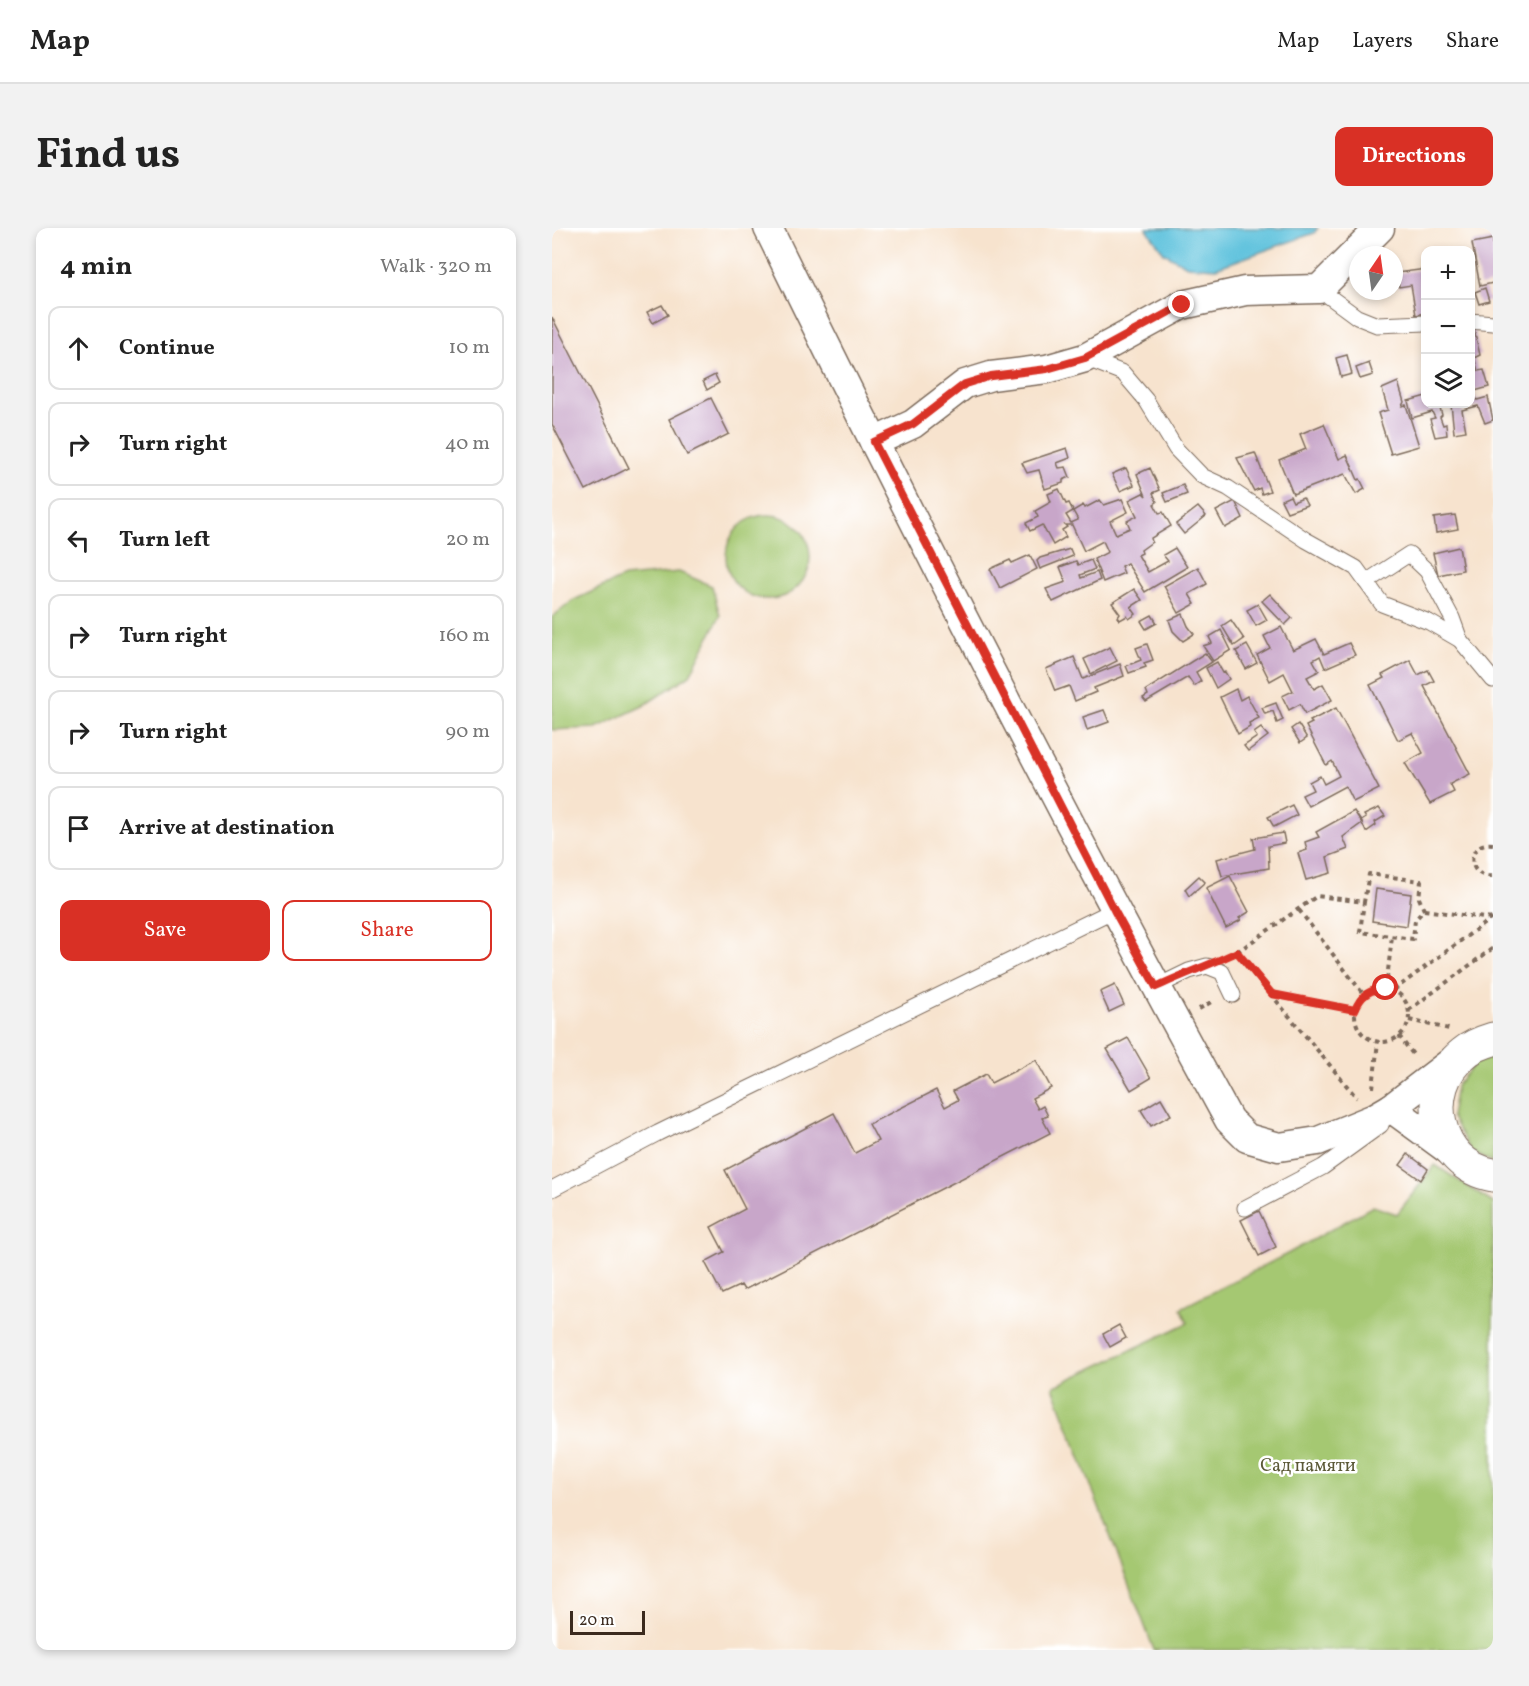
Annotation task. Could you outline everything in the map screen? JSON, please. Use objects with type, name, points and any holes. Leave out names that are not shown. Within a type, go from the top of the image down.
[{"type":"main road","points":[[1486,1175],[1458,1157],[1447,1144],[1440,1128],[1437,1111],[1438,1094],[1443,1078],[1452,1064],[1472,1041],[1493,1034]]},
{"type":"street","points":[[768,228],[874,442],[1114,910],[1228,1120],[1247,1138],[1280,1147],[1318,1141],[1372,1119],[1387,1105],[1472,1041]]},
{"type":"street","points":[[874,442],[913,424],[965,384],[991,376],[1047,369],[1085,358],[1182,305],[1245,291],[1319,289],[1380,228]]},
{"type":"street","points":[[1387,1105],[1486,1175]]},
{"type":"lane","points":[[1319,289],[1357,317],[1377,325],[1421,323]]},
{"type":"lane","points":[[1475,321],[1493,323]]},
{"type":"lane","points":[[1085,358],[1123,373],[1146,400],[1176,448],[1202,476],[1228,488],[1306,540],[1356,568],[1382,604],[1429,622],[1460,640]]},
{"type":"lane","points":[[1366,582],[1409,554],[1427,571],[1452,618],[1460,640],[1493,680]]},
{"type":"lane","points":[[552,1189],[669,1128],[1114,910]]},
{"type":"lane","points":[[1156,987],[1189,971],[1208,966],[1222,972],[1232,993]]},
{"type":"lane","points":[[1245,1208],[1323,1167],[1387,1105]]},
{"type":"path","points":[[1493,844],[1484,843],[1479,846],[1472,857],[1476,871],[1483,876],[1493,876]]},
{"type":"path","points":[[1368,874],[1421,881],[1419,898],[1424,910],[1416,920],[1413,939],[1360,932],[1368,874]]},
{"type":"path","points":[[1208,966],[1237,952],[1317,896],[1364,902]]},
{"type":"path","points":[[1299,910],[1364,995]]},
{"type":"path","points":[[1424,910],[1492,918]]},
{"type":"path","points":[[1394,991],[1492,918]]},
{"type":"path","points":[[1386,988],[1392,936]]},
{"type":"path","points":[[1409,1010],[1493,948]]},
{"type":"path","points":[[1237,952],[1358,1099]]},
{"type":"path","points":[[1376,988],[1386,988],[1404,999],[1409,1010],[1409,1020],[1399,1036],[1389,1041],[1378,1041],[1364,1035],[1358,1028],[1355,1010],[1364,995],[1376,988]]},
{"type":"path","points":[[1191,1014],[1232,993]]},
{"type":"path","points":[[1272,994],[1355,1010]]},
{"type":"path","points":[[1409,1020],[1472,1041]]},
{"type":"path","points":[[1399,1036],[1416,1059]]},
{"type":"path","points":[[1378,1041],[1387,1105]]},
{"type":"green space","points":[[768,515],[791,522],[803,534],[810,557],[803,580],[791,592],[768,599],[745,592],[733,580],[726,557],[733,534],[745,522]]},
{"type":"green space","points":[[679,572],[712,586],[720,616],[690,675],[643,706],[596,728],[552,730],[552,617],[574,600],[624,577]]},
{"type":"green space","points":[[1493,1055],[1493,1163],[1471,1152],[1451,1116],[1456,1086],[1476,1062]]},
{"type":"green space","name":"Сад памяти","points":[[1435,1165],[1493,1203],[1493,1650],[1154,1650],[1053,1387],[1188,1323],[1181,1308],[1289,1253],[1373,1206],[1397,1214]]},
{"type":"water","points":[[1146,228],[1318,228],[1314,233],[1216,268],[1187,266],[1164,253]]},
{"type":"building","points":[[1493,239],[1493,283],[1480,286],[1475,246],[1472,243]]},
{"type":"building","points":[[1421,270],[1421,314],[1416,315],[1411,285],[1403,286],[1403,272]]},
{"type":"building","points":[[1485,288],[1489,301],[1479,304],[1475,292]]},
{"type":"building","points":[[662,305],[668,315],[653,323],[647,312]]},
{"type":"building","points":[[552,317],[629,468],[586,490],[552,424]]},
{"type":"building","points":[[1475,333],[1480,355],[1475,358]]},
{"type":"building","points":[[1347,355],[1352,374],[1341,377],[1336,358]]},
{"type":"building","points":[[1475,361],[1478,371],[1484,370],[1489,387],[1475,391]]},
{"type":"building","points":[[1369,363],[1373,375],[1360,379],[1356,368]]},
{"type":"building","points":[[715,375],[719,383],[707,390],[703,381]]},
{"type":"building","points":[[1398,382],[1404,402],[1402,406],[1406,405],[1419,446],[1391,454],[1378,413],[1388,410],[1382,389]]},
{"type":"building","points":[[1475,396],[1477,400],[1488,397],[1493,420],[1485,423],[1478,406],[1475,407]]},
{"type":"building","points":[[1421,397],[1421,408],[1440,408],[1442,415],[1440,417],[1443,425],[1446,424],[1447,435],[1435,437],[1430,419],[1435,418],[1432,412],[1412,418],[1408,401]]},
{"type":"building","points":[[711,398],[729,434],[687,455],[669,419]]},
{"type":"building","points":[[1451,408],[1470,408],[1462,410],[1466,431],[1454,433]]},
{"type":"building","points":[[1324,424],[1339,459],[1347,455],[1358,480],[1360,479],[1365,489],[1356,494],[1345,474],[1293,494],[1279,460],[1306,449],[1300,434]]},
{"type":"building","points":[[1067,448],[1070,458],[1057,463],[1059,468],[1066,467],[1070,477],[1063,480],[1063,483],[1045,489],[1039,470],[1027,473],[1022,463]]},
{"type":"building","points":[[1255,453],[1270,491],[1262,494],[1260,488],[1254,491],[1237,458]]},
{"type":"building","points":[[1126,468],[1134,485],[1120,491],[1112,474]]},
{"type":"building","points":[[1150,468],[1160,490],[1153,493],[1157,502],[1154,504],[1159,513],[1163,512],[1171,526],[1151,538],[1152,542],[1138,555],[1148,572],[1168,561],[1163,555],[1175,548],[1187,567],[1145,592],[1127,563],[1121,566],[1124,573],[1103,582],[1094,559],[1108,552],[1103,541],[1084,551],[1072,525],[1065,525],[1067,527],[1062,530],[1066,537],[1053,545],[1042,525],[1030,531],[1026,523],[1038,517],[1035,511],[1051,502],[1048,494],[1059,489],[1066,504],[1069,503],[1073,511],[1100,500],[1104,505],[1122,499],[1128,512],[1110,521],[1116,534],[1130,528],[1127,521],[1137,516],[1129,500],[1143,493],[1146,496],[1137,474]],"holes":[[[1073,511],[1078,520],[1071,523],[1066,515]]]},
{"type":"building","points":[[1183,485],[1187,494],[1167,502],[1163,493]]},
{"type":"building","points":[[1290,496],[1293,502],[1303,498],[1307,505],[1287,512],[1281,500]]},
{"type":"building","points":[[1235,501],[1243,518],[1225,528],[1216,511]]},
{"type":"building","points":[[1198,507],[1206,516],[1184,534],[1176,524]]},
{"type":"building","points":[[1455,515],[1458,529],[1436,533],[1434,518]]},
{"type":"building","points":[[1459,547],[1463,570],[1438,575],[1433,553]]},
{"type":"building","points":[[1070,549],[1073,556],[1040,569],[1037,561],[1040,558]]},
{"type":"building","points":[[1030,555],[1037,569],[1000,588],[990,569],[1010,560],[1012,563]]},
{"type":"building","points":[[1091,560],[1095,569],[1080,575],[1081,578],[1097,572],[1100,580],[1053,602],[1046,589],[1066,582],[1060,567],[1076,561],[1078,565]]},
{"type":"building","points":[[1198,567],[1207,584],[1189,594],[1195,604],[1179,613],[1164,586]]},
{"type":"building","points":[[1134,589],[1142,600],[1131,607],[1136,614],[1129,619],[1127,616],[1120,620],[1118,617],[1120,614],[1112,603]]},
{"type":"building","points":[[1270,594],[1292,618],[1285,625],[1262,601]]},
{"type":"building","points":[[1258,604],[1267,620],[1256,626],[1247,610]]},
{"type":"building","points":[[1183,614],[1194,634],[1183,641],[1173,631],[1169,620]]},
{"type":"building","points":[[1152,615],[1157,623],[1146,629],[1141,621]]},
{"type":"building","points":[[1231,620],[1244,639],[1234,646],[1222,626]]},
{"type":"building","points":[[1281,627],[1293,650],[1316,639],[1324,654],[1349,643],[1355,655],[1325,668],[1320,656],[1313,660],[1319,671],[1307,677],[1314,689],[1323,684],[1332,700],[1305,714],[1300,704],[1289,710],[1282,696],[1293,691],[1284,673],[1270,681],[1257,655],[1270,648],[1264,636]]},
{"type":"building","points":[[1221,630],[1231,650],[1213,661],[1203,646],[1212,643],[1209,637]]},
{"type":"building","points":[[1147,644],[1153,660],[1144,663],[1146,667],[1129,673],[1126,666],[1141,660],[1136,648]]},
{"type":"building","points":[[1247,645],[1257,663],[1246,669],[1236,651]]},
{"type":"building","points":[[1110,647],[1117,661],[1091,674],[1084,659]]},
{"type":"building","points":[[1205,653],[1212,662],[1196,672],[1201,681],[1194,686],[1188,677],[1146,702],[1143,698],[1148,695],[1146,690]]},
{"type":"building","points":[[1074,657],[1083,679],[1120,664],[1124,676],[1094,688],[1096,692],[1075,701],[1069,686],[1055,691],[1046,669]]},
{"type":"building","points":[[1410,660],[1418,675],[1428,670],[1434,681],[1424,686],[1470,774],[1450,784],[1454,792],[1430,804],[1405,763],[1423,753],[1412,733],[1398,740],[1370,685],[1384,678],[1382,675]]},
{"type":"building","points":[[1217,662],[1229,679],[1216,688],[1206,668]]},
{"type":"building","points":[[1236,689],[1240,700],[1247,696],[1259,718],[1249,723],[1250,727],[1238,734],[1220,697]]},
{"type":"building","points":[[1276,703],[1283,720],[1277,723],[1273,711],[1265,714],[1262,708]]},
{"type":"building","points":[[1336,708],[1379,789],[1353,802],[1345,786],[1308,806],[1302,795],[1313,790],[1309,782],[1320,776],[1324,784],[1339,776],[1332,761],[1326,765],[1306,726],[1312,723],[1310,721]]},
{"type":"building","points":[[1104,710],[1109,722],[1087,730],[1083,717]]},
{"type":"building","points":[[1298,724],[1307,738],[1300,743],[1291,729]]},
{"type":"building","points":[[1261,728],[1268,736],[1248,751],[1244,746],[1257,737],[1254,733]]},
{"type":"building","points":[[1292,805],[1297,815],[1274,827],[1268,817]]},
{"type":"building","points":[[1379,808],[1385,816],[1375,822],[1376,825],[1366,832],[1361,821],[1366,818],[1364,815]]},
{"type":"building","points":[[1354,811],[1362,823],[1343,837],[1348,849],[1327,857],[1331,873],[1306,880],[1298,853],[1307,850],[1305,842],[1319,837],[1316,832]]},
{"type":"building","points":[[1283,833],[1285,843],[1268,846],[1269,868],[1222,876],[1217,859],[1255,849],[1253,838]]},
{"type":"building","points":[[1199,876],[1205,882],[1189,896],[1185,889]]},
{"type":"building","points":[[1230,876],[1249,912],[1239,918],[1241,920],[1226,928],[1206,888]]},
{"type":"building","points":[[1376,889],[1411,894],[1407,926],[1372,921]]},
{"type":"building","points":[[1115,985],[1124,1005],[1109,1012],[1100,992]]},
{"type":"building","points":[[1128,1038],[1151,1078],[1131,1090],[1107,1049]]},
{"type":"building","points":[[1036,1060],[1051,1088],[1032,1098],[1038,1109],[1043,1106],[1048,1116],[1042,1118],[1050,1133],[744,1290],[741,1285],[722,1294],[705,1262],[724,1252],[711,1227],[745,1209],[725,1170],[834,1113],[855,1153],[878,1141],[869,1124],[936,1090],[945,1107],[958,1100],[953,1091],[986,1074],[991,1083]]},
{"type":"building","points":[[1161,1098],[1171,1115],[1151,1126],[1141,1110]]},
{"type":"building","points":[[1408,1154],[1428,1169],[1421,1180],[1400,1165]]},
{"type":"building","points":[[1259,1211],[1276,1247],[1259,1256],[1241,1220]]},
{"type":"building","points":[[1119,1325],[1126,1338],[1110,1347],[1103,1334]]},
{"type":"route","points":[[1182,305],[1085,358],[1047,369],[991,376],[965,384],[913,424],[874,442],[1114,910],[1156,987],[1237,952],[1272,994],[1355,1010],[1359,1000],[1366,993],[1376,988],[1386,988]]}]
